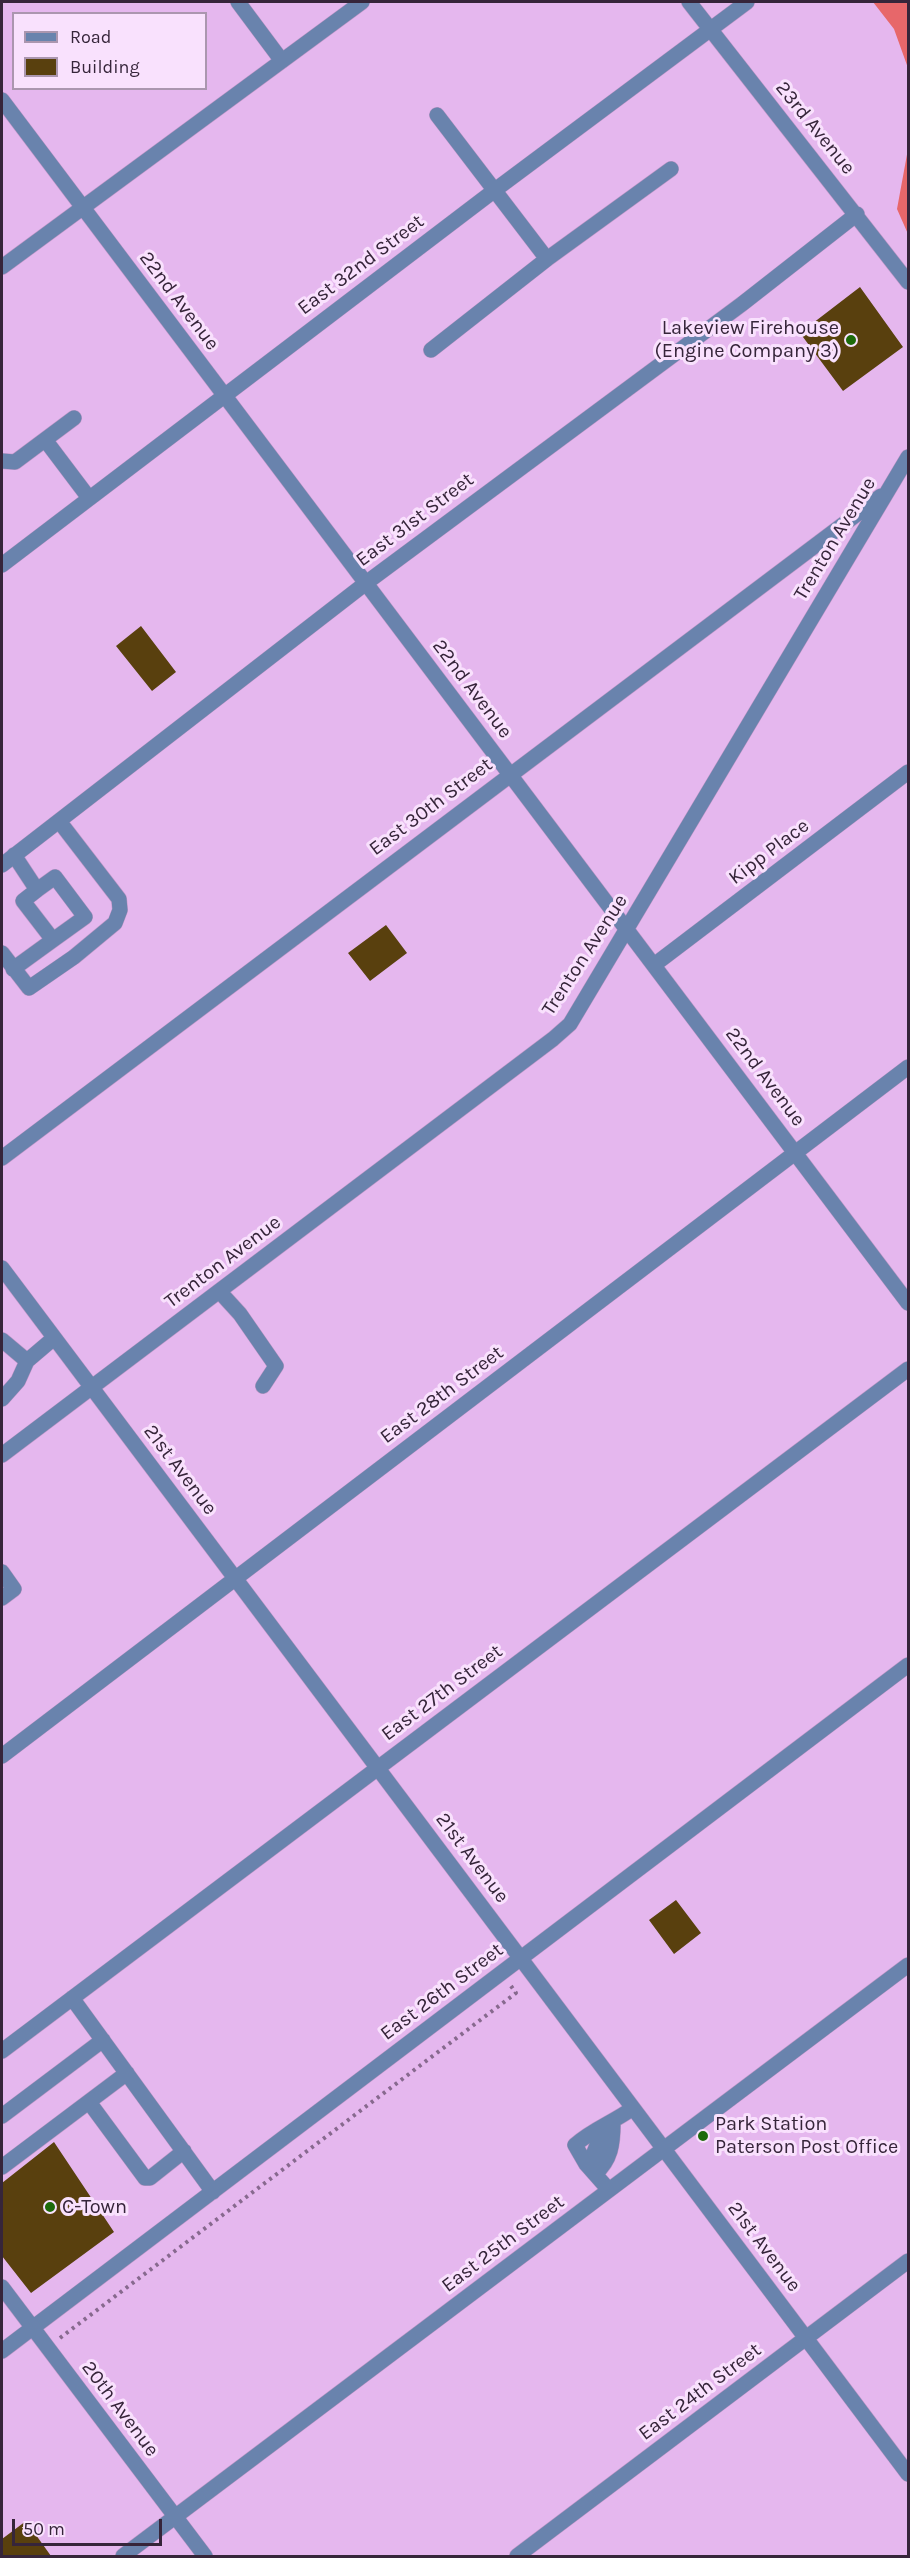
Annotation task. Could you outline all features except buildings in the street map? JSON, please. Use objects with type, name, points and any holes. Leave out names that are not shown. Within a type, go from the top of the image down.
[{"type":"street","points":[[238,2],[282,61]]},
{"type":"street","points":[[2,267],[362,2]]},
{"type":"street","name":"23rd Avenue","points":[[688,2],[909,282]]},
{"type":"street","name":"East 32nd Street","points":[[2,565],[495,190],[747,2]]},
{"type":"street","name":"22nd Avenue","points":[[2,100],[909,1302]]},
{"type":"street","points":[[437,115],[547,259]]},
{"type":"street","points":[[431,350],[547,259],[671,169]]},
{"type":"street","name":"East 31st Street","points":[[8,860],[366,583],[742,304],[857,214]]},
{"type":"street","points":[[2,461],[15,462],[74,418]]},
{"type":"street","points":[[45,441],[89,498]]},
{"type":"street","name":"Trenton Avenue","points":[[2,1454],[554,1039],[570,1024],[909,457]]},
{"type":"street","name":"East 30th Street","points":[[2,1158],[888,491]]},
{"type":"street","name":"Kipp Place","points":[[654,965],[909,772]]},
{"type":"street","points":[[2,954],[29,988],[74,957],[115,922],[120,910],[119,898],[59,821]]},
{"type":"street","points":[[8,860],[37,890]]},
{"type":"street","points":[[13,969],[85,917],[55,877],[23,901],[53,940]]},
{"type":"street","name":"East 28th Street","points":[[2,1756],[234,1577],[909,1067]]},
{"type":"street","name":"21st Avenue","points":[[2,1268],[909,2474]]},
{"type":"street","points":[[219,1291],[240,1314],[276,1366],[263,1386]]},
{"type":"street","points":[[2,1398],[18,1381],[27,1361],[54,1338]]},
{"type":"street","points":[[2,1340],[6,1346],[27,1361]]},
{"type":"street","name":"East 27th Street","points":[[2,2051],[377,1767],[909,1370]]},
{"type":"street","points":[[2,1572],[14,1589],[2,1598]]},
{"type":"street","name":"East 26th Street","points":[[2,2351],[909,1665]]},
{"type":"street","name":"East 25th Street","points":[[123,2556],[909,1965]]},
{"type":"street","points":[[72,1998],[213,2192]]},
{"type":"street","points":[[2,2116],[103,2040]]},
{"type":"street","points":[[2,2167],[127,2073]]},
{"type":"street","points":[[89,2102],[145,2178],[150,2178],[184,2151]]},
{"type":"street","points":[[609,2190],[595,2174],[591,2160],[599,2140],[613,2123],[633,2108]]},
{"type":"street","name":"East 24th Street","points":[[517,2556],[909,2261]]},
{"type":"street","name":"20th Avenue","points":[[2,2287],[206,2556]]},
{"type":"path","points":[[48,2348],[516,1993],[501,1973]]},
{"type":"shaded area","points":[[873,2],[908,2],[908,68],[894,29]]},
{"type":"shaded area","points":[[908,149],[908,234],[897,209]]},
{"type":"place","name":"Lakeview Firehouse (Engine Company 3)","points":[[851,340]]},
{"type":"place","name":"Park Station Paterson Post Office","points":[[703,2136]]},
{"type":"place","name":"C-Town","points":[[50,2207]]}]
